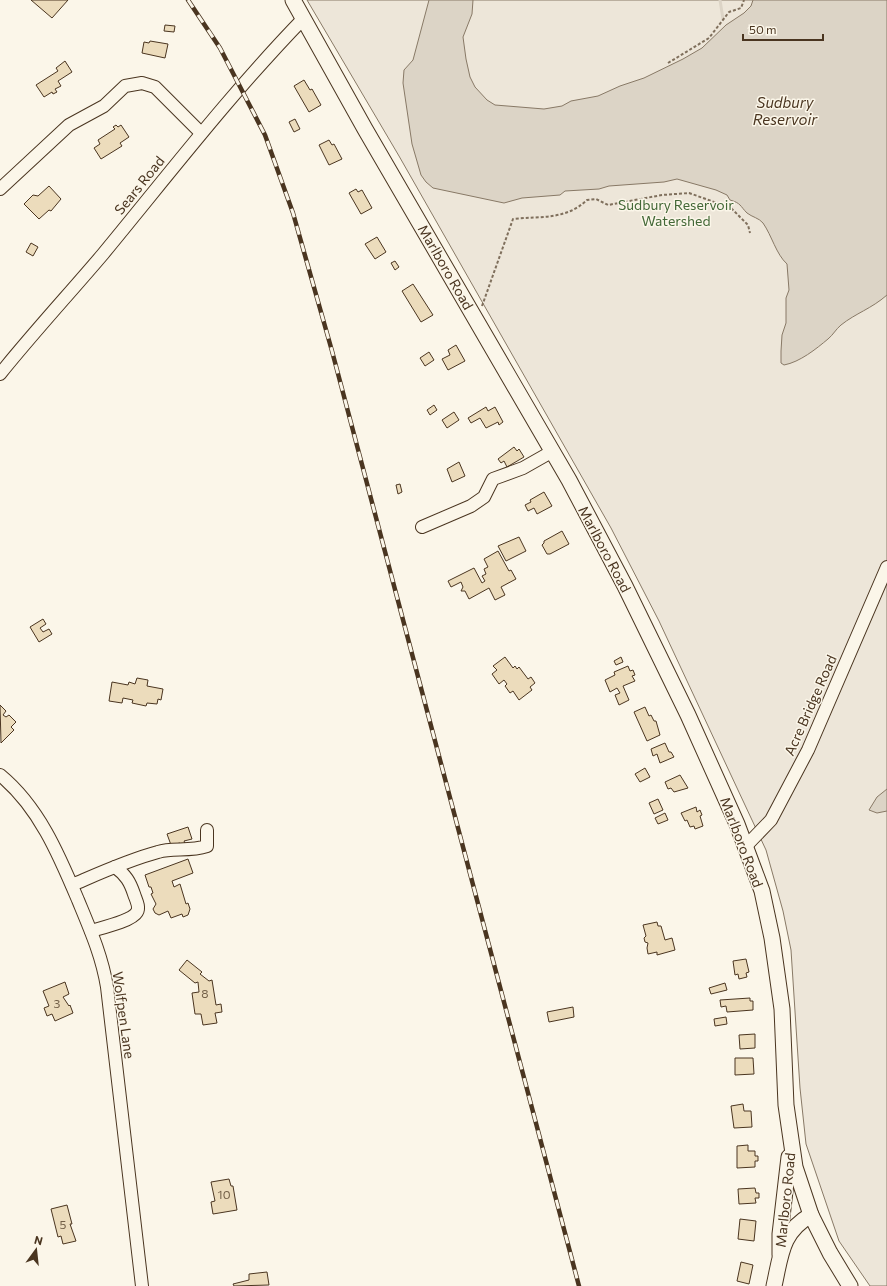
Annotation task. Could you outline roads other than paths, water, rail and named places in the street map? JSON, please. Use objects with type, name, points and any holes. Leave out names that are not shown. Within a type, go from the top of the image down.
[{"type":"main road","name":"Marlboro Road","points":[[293,0],[365,129],[553,451],[625,586],[688,715],[746,847],[762,891],[778,977],[783,1025],[787,1112],[791,1144],[795,1167],[811,1215],[798,1222],[790,1232],[780,1255]]},
{"type":"main road","name":"Marlboro Road","points":[[774,1286],[780,1255],[780,1234],[791,1144]]},
{"type":"main road","points":[[811,1215],[830,1253],[850,1286]]},
{"type":"street","name":"Sears Road","points":[[0,374],[103,253],[201,133],[262,63],[304,18]]},
{"type":"street","points":[[0,189],[69,125],[104,106],[125,86],[142,83],[155,87],[201,133]]},
{"type":"street","points":[[422,527],[471,506],[484,497],[493,479],[523,468],[553,451]]},
{"type":"street","name":"Acre Bridge Road","points":[[746,847],[771,820],[808,750],[887,567]]},
{"type":"street","name":"Wolfpen Lane","points":[[0,775],[36,815],[72,885],[91,932],[104,972],[142,1286]]},
{"type":"street","points":[[72,885],[160,851],[184,851],[207,846],[207,830]]},
{"type":"street","points":[[91,932],[128,918],[137,912],[138,906],[130,881],[126,875],[116,867]]},
{"type":"water","name":"Sudbury Reservoir","points":[[429,0],[473,0],[472,14],[463,37],[466,59],[470,77],[475,87],[487,100],[495,105],[544,109],[562,106],[571,101],[598,96],[620,86],[644,78],[683,59],[702,48],[726,25],[744,13],[751,6],[753,0],[887,0],[887,295],[841,325],[828,339],[808,355],[784,365],[781,363],[781,351],[782,335],[786,323],[786,298],[789,290],[787,264],[777,250],[763,223],[747,213],[734,201],[730,200],[727,195],[716,190],[677,179],[664,182],[609,186],[599,189],[565,191],[560,195],[522,198],[504,203],[433,188],[421,175],[412,144],[403,83],[404,70],[413,60]]},
{"type":"water","points":[[887,789],[887,811],[877,813],[869,810],[877,797]]},
{"type":"waterway","points":[[720,0],[723,19]]},
{"type":"railway","points":[[188,0],[220,48],[265,135],[293,213],[332,351],[579,1286]]},
{"type":"park label","name":"Sudbury Reservoir Watershed","points":[[676,212]]}]
